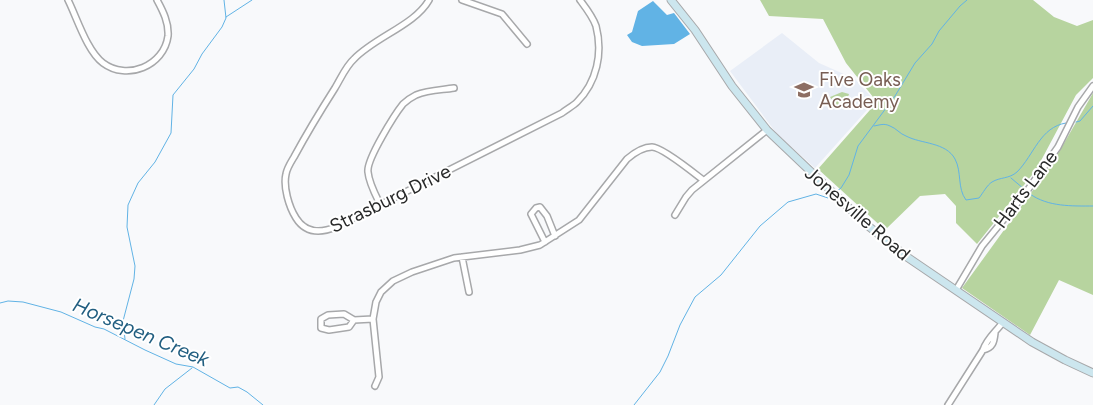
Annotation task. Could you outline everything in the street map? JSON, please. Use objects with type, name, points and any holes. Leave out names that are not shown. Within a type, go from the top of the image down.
[{"type":"street","points":[[68,0],[95,54],[109,67],[126,71],[133,71],[147,66],[156,60],[164,49],[168,35],[166,18],[157,0]]},
{"type":"street","name":"Strasburg Drive","points":[[429,0],[418,15],[370,45],[353,60],[301,144],[286,172],[285,182],[295,218],[310,230],[323,232],[336,227],[562,113],[577,102],[590,85],[599,53],[596,25],[580,0]]},
{"type":"street","points":[[462,0],[502,14],[527,44]]},
{"type":"street","name":"Jonesville Road","points":[[671,0],[732,86],[767,130],[893,247],[1002,322],[1047,350],[1093,373]]},
{"type":"street","name":"Harts Lane","points":[[956,290],[982,246],[1027,191],[1058,147],[1078,107],[1093,86]]},
{"type":"street","points":[[380,204],[370,184],[367,170],[369,161],[387,129],[404,104],[414,96],[431,91],[454,88]]},
{"type":"street","points":[[675,215],[686,197],[703,180],[767,130]]},
{"type":"street","points":[[375,386],[379,377],[373,318],[376,302],[381,292],[393,281],[412,272],[462,257],[520,250],[545,242],[579,220],[627,159],[635,152],[652,147],[661,150],[703,180]]},
{"type":"street","points":[[545,242],[531,214],[536,208],[540,207],[547,216],[555,236]]},
{"type":"street","points":[[462,257],[469,292]]},
{"type":"street","points":[[354,320],[349,328],[329,330],[322,328],[321,319],[328,315],[344,314],[354,320],[373,318]]},
{"type":"street","points":[[948,405],[984,350],[986,341],[995,333],[1002,322]]},
{"type":"shaded area","name":"Five Oaks Academy","points":[[782,33],[819,63],[855,79],[875,101],[815,168],[777,134],[730,71]]},
{"type":"green space","points":[[760,0],[1033,0],[1054,17],[1077,26],[1093,20],[1093,78],[1076,95],[1036,170],[977,244],[956,223],[956,206],[945,194],[920,196],[885,230],[818,169],[877,102],[846,63],[823,19],[769,16]]},
{"type":"green space","points":[[842,92],[849,94],[847,100],[838,108],[830,97]]},
{"type":"green space","points":[[1093,93],[1093,295],[1059,280],[1030,335],[962,288],[1052,164]]},
{"type":"water","points":[[653,1],[667,15],[674,13],[690,34],[674,44],[642,46],[632,42],[627,35],[632,32],[638,11]]},
{"type":"waterway","points":[[125,339],[123,321],[134,279],[135,266],[127,227],[128,205],[138,183],[155,162],[171,133],[173,95],[194,69],[202,54],[222,27],[226,18],[224,0]]},
{"type":"waterway","points":[[226,17],[252,0]]},
{"type":"waterway","points":[[836,192],[841,188],[849,175],[858,146],[895,96],[915,63],[932,44],[939,31],[967,0]]},
{"type":"waterway","points":[[1076,122],[1080,121],[1093,106]]},
{"type":"waterway","points":[[874,126],[888,125],[912,139],[939,146],[951,153],[957,164],[961,190],[966,200],[979,198],[992,182],[1017,172],[1044,136],[1050,130],[1066,123]]},
{"type":"waterway","points":[[1011,178],[1024,189]]},
{"type":"waterway","points":[[634,405],[660,372],[680,325],[695,297],[721,275],[760,226],[788,202],[816,194],[828,198],[831,196]]},
{"type":"waterway","points":[[1030,194],[1052,204],[1093,206]]},
{"type":"waterway","name":"Horsepen Creek","points":[[0,303],[8,301],[23,302],[61,312],[104,329],[176,364],[193,367],[230,388],[238,387],[263,405]]},
{"type":"waterway","points":[[154,405],[165,389],[192,368]]},
{"type":"place","name":"Five Oaks Academy","points":[[804,90]]}]
